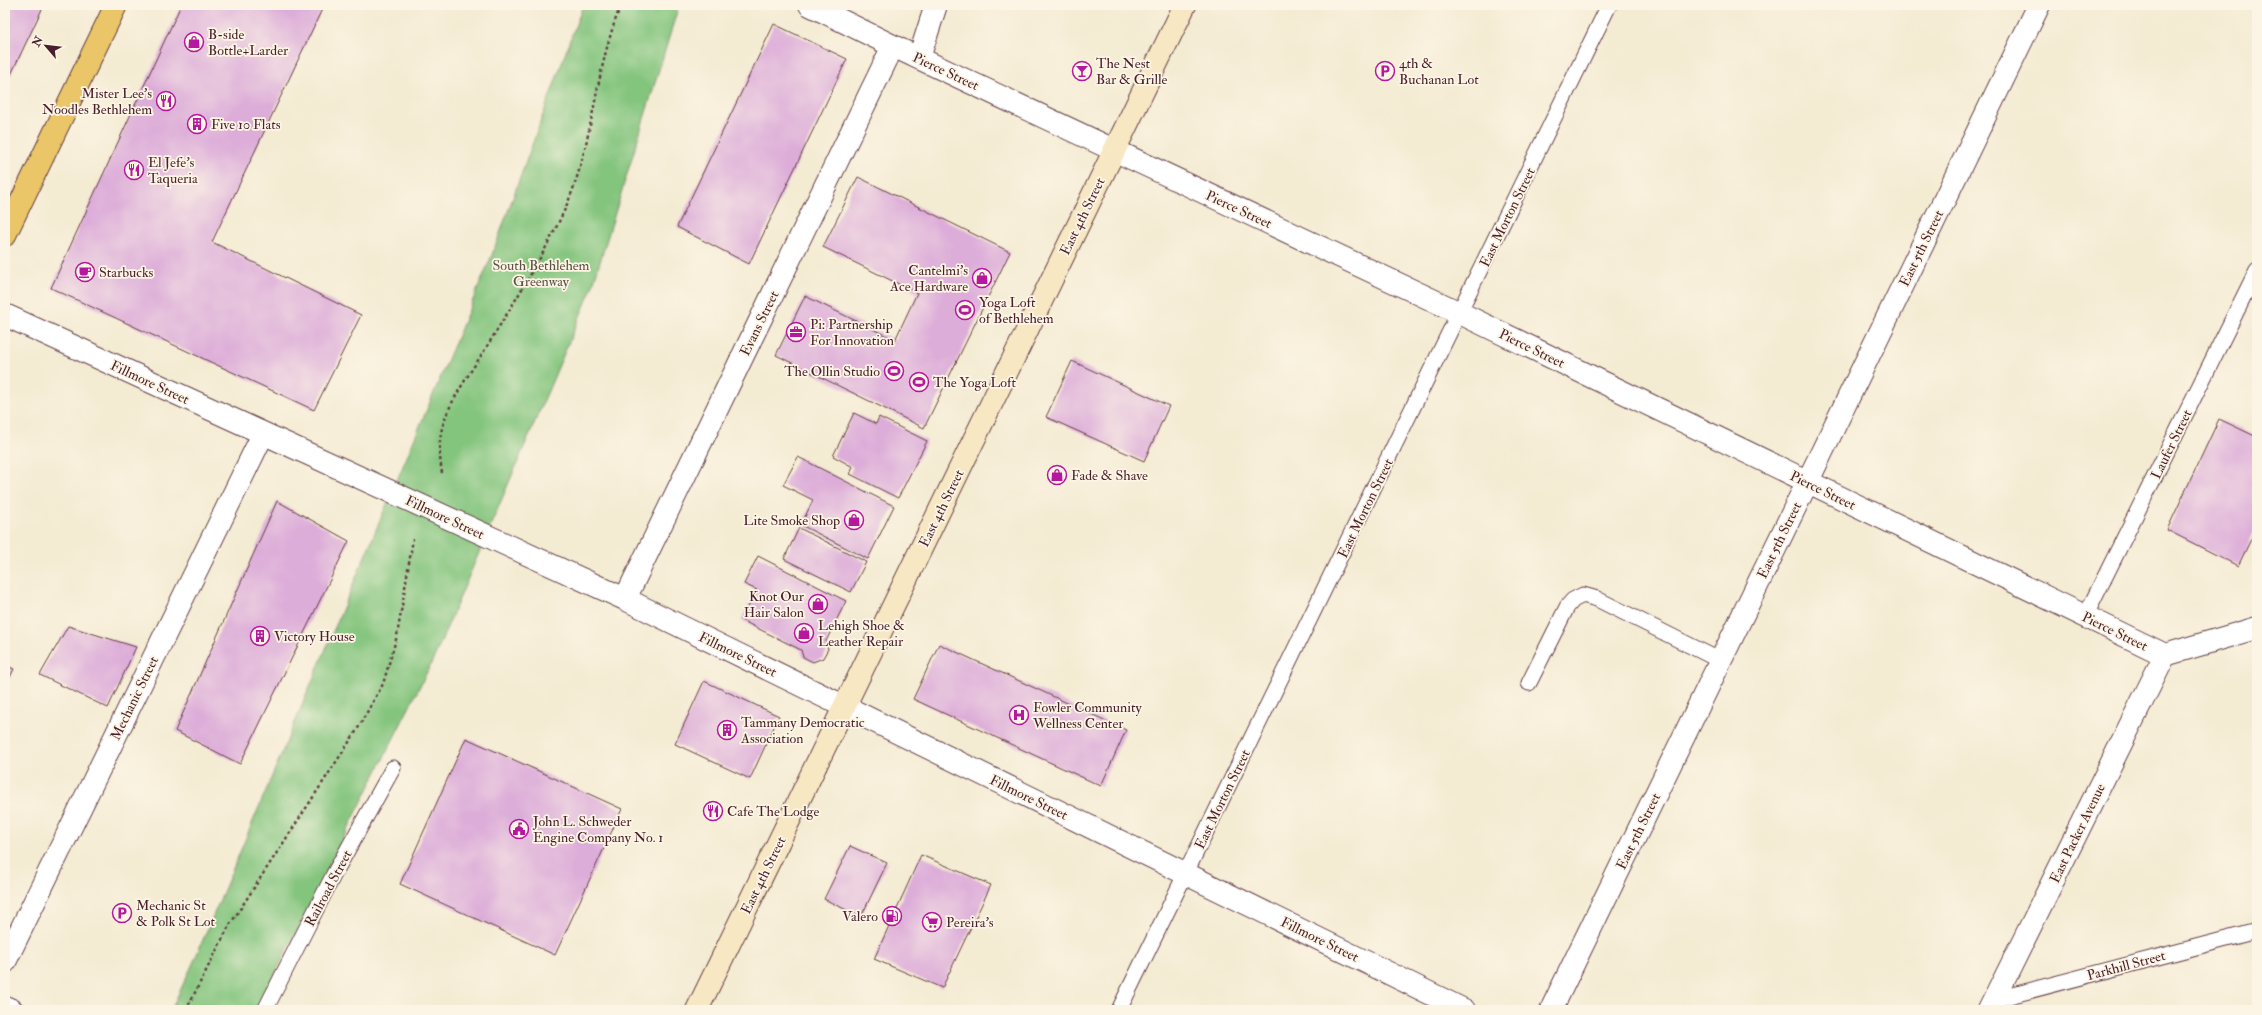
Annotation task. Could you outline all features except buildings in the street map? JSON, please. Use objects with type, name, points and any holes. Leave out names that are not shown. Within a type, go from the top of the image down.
[{"type":"highway","points":[[5,235],[116,5]]},
{"type":"main road","name":"East 4th Street","points":[[697,1010],[1185,5]]},
{"type":"street","name":"Pierce Street","points":[[810,5],[893,46],[1460,313],[2164,655],[2257,628]]},
{"type":"street","points":[[919,58],[936,5]]},
{"type":"street","name":"East 5th Street","points":[[1551,1010],[2039,5]]},
{"type":"street","name":"Evans Street","points":[[625,599],[893,46]]},
{"type":"street","name":"Fillmore Street","points":[[5,315],[625,599],[1464,1010]]},
{"type":"street","name":"Mechanic Street","points":[[5,962],[263,434]]},
{"type":"street","name":"East Packer Avenue","points":[[1992,1005],[2164,655]]},
{"type":"street","points":[[5,1007],[12,1010]]},
{"type":"lane","name":"East Morton Street","points":[[1119,1010],[1609,5]]},
{"type":"lane","name":"Laufer Street","points":[[2085,617],[2257,270]]},
{"type":"lane","points":[[1529,683],[1566,607],[1573,600],[1583,594],[1597,599],[1720,661]]},
{"type":"lane","name":"Railroad Street","points":[[265,1010],[334,874],[393,768]]},
{"type":"lane","name":"Parkhill Street","points":[[1992,1005],[2257,931]]},
{"type":"path","points":[[442,473],[438,451],[445,419],[466,380],[539,261],[565,208],[583,159],[605,52],[621,5]]},
{"type":"path","points":[[186,1010],[229,926],[357,730],[383,684],[397,636],[413,539]]},
{"type":"green space","name":"South Bethlehem Greenway","points":[[583,5],[679,5],[592,288],[434,658],[257,1010],[171,1010],[194,961],[492,255]]},
{"type":"place","name":"B-side Bottle+Larder","points":[[194,42]]},
{"type":"place","name":"The Nest Bar & Grille","points":[[1082,71]]},
{"type":"place","name":"4th & Buchanan Lot","points":[[1385,71]]},
{"type":"place","name":"Mister Lee's Noodles Bethlehem","points":[[166,101]]},
{"type":"place","name":"Five 10 Flats","points":[[197,124]]},
{"type":"place","name":"El Jefe's Taqueria","points":[[134,170]]},
{"type":"place","name":"Starbucks","points":[[85,272]]},
{"type":"place","name":"Cantelmi's Ace Hardware","points":[[982,278]]},
{"type":"place","name":"Yoga Loft of Bethlehem","points":[[965,310]]},
{"type":"place","name":"Pi: Partnership For Innovation","points":[[796,332]]},
{"type":"place","name":"The Ollin Studio","points":[[894,371]]},
{"type":"place","name":"The Yoga Loft","points":[[919,382]]},
{"type":"place","name":"Fade & Shave","points":[[1057,475]]},
{"type":"place","name":"Lite Smoke Shop","points":[[854,520]]},
{"type":"place","name":"Knot Our Hair Salon","points":[[818,604]]},
{"type":"place","name":"Lehigh Shoe & Leather Repair","points":[[804,633]]},
{"type":"place","name":"Victory House","points":[[260,636]]},
{"type":"place","name":"Fowler Community Wellness Center","points":[[1019,715]]},
{"type":"place","name":"Tammany Democratic Association","points":[[727,730]]},
{"type":"place","name":"Cafe The Lodge","points":[[713,811]]},
{"type":"place","name":"John L. Schweder Engine Company No. 1","points":[[519,829]]},
{"type":"place","name":"Mechanic St & Polk St Lot","points":[[122,913]]},
{"type":"place","name":"Valero","points":[[892,916]]},
{"type":"place","name":"Pereira's","points":[[932,922]]}]
